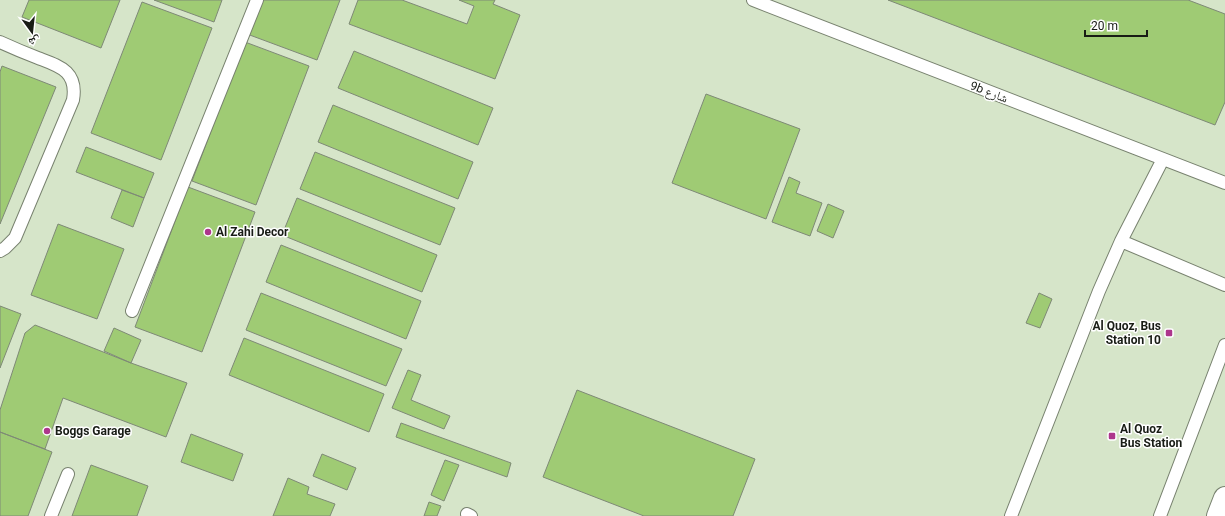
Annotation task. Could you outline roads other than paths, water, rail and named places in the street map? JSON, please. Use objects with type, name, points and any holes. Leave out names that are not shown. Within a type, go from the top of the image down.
[{"type":"main road","points":[[1218,516],[1225,498]]},
{"type":"lane","points":[[132,311],[257,0]]},
{"type":"lane","name":"9b شارع","points":[[753,0],[1225,184]]},
{"type":"lane","points":[[0,42],[62,67],[71,78],[74,85],[74,93],[73,100],[15,238],[10,244],[0,251]]},
{"type":"lane","points":[[1011,516],[1099,291],[1121,241],[1163,159]]},
{"type":"lane","points":[[1121,241],[1225,285]]},
{"type":"lane","points":[[1160,516],[1225,345]]},
{"type":"lane","points":[[51,516],[68,474]]},
{"type":"place","name":"Al Zahi Decor","points":[[208,232]]},
{"type":"place","name":"Al Quoz, Bus Station 10","points":[[1169,333]]},
{"type":"place","name":"Boggs Garage","points":[[47,431]]},
{"type":"place","name":"Al Quoz Bus Station","points":[[1112,436]]}]
